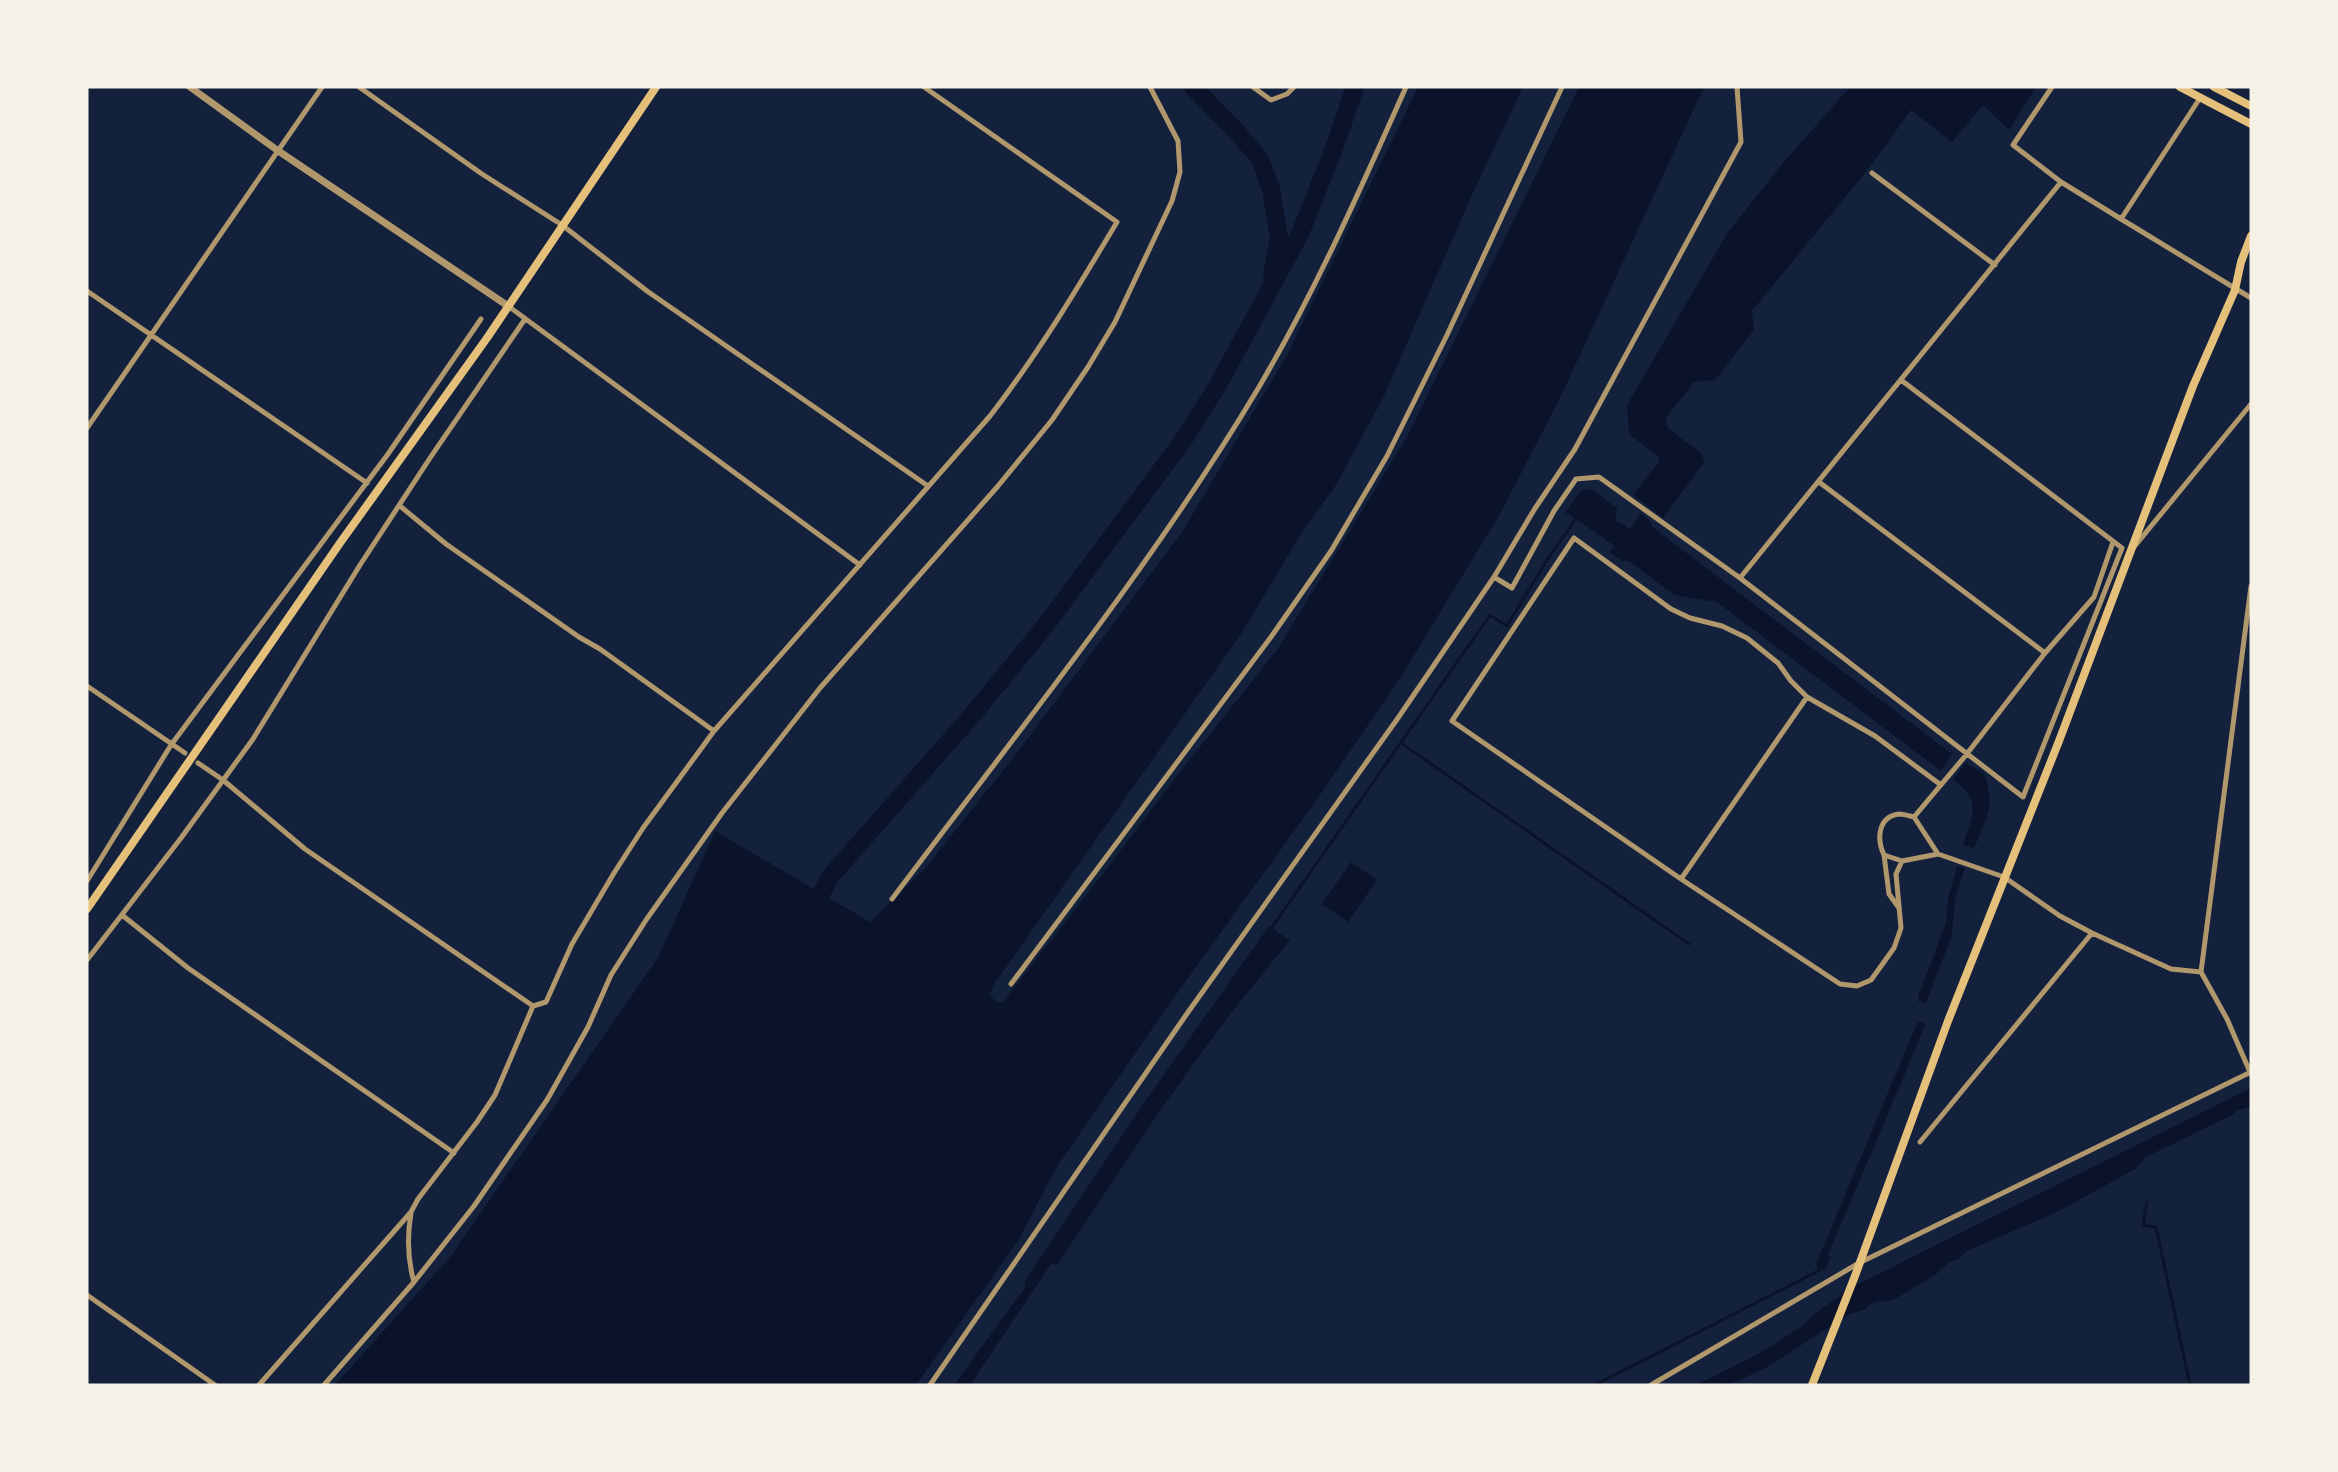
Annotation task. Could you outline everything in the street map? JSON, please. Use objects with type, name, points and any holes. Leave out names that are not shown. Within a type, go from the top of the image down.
[{"type":"main road","points":[[87,909],[340,543],[508,306],[656,87]]},
{"type":"main road","points":[[2180,87],[2251,124]]},
{"type":"main road","points":[[2214,87],[2251,106]]},
{"type":"main road","points":[[1812,1385],[1855,1276],[1948,1020],[2134,548],[2193,386],[2235,290],[2241,262],[2251,236]]},
{"type":"street","points":[[189,87],[508,306],[860,564]]},
{"type":"street","points":[[87,428],[322,87]]},
{"type":"street","points":[[359,87],[482,174],[562,225],[647,291],[928,486]]},
{"type":"street","points":[[259,1385],[411,1212],[418,1199],[477,1122],[495,1095],[533,1006],[546,1002],[572,944],[614,873],[643,828],[714,731],[990,416],[1028,367],[1068,306],[1117,222],[924,87]]},
{"type":"street","points":[[324,1385],[414,1282],[474,1206],[548,1100],[588,1027],[611,975],[646,920],[722,813],[820,688],[1052,420],[1115,322],[1172,201],[1180,172],[1178,141],[1150,87]]},
{"type":"street","points":[[1253,87],[1271,100],[1287,94],[1294,87]]},
{"type":"street","points":[[892,899],[1110,612],[1183,507],[1274,361],[1323,265],[1406,87]]},
{"type":"street","points":[[1011,984],[1271,637],[1331,551],[1393,445],[1447,335],[1562,87]]},
{"type":"street","points":[[930,1385],[1186,1015],[1494,578],[1534,510],[1575,450],[1741,142],[1737,87]]},
{"type":"street","points":[[2052,87],[2013,145],[2061,182],[2251,298]]},
{"type":"street","points":[[2121,219],[2200,98]]},
{"type":"street","points":[[1872,173],[1995,265]]},
{"type":"street","points":[[1740,578],[2061,182]]},
{"type":"street","points":[[87,291],[368,483]]},
{"type":"street","points":[[87,881],[171,745],[368,483],[481,319]]},
{"type":"street","points":[[87,960],[254,739],[360,565],[525,319]]},
{"type":"street","points":[[1494,578],[1512,588],[1554,511],[1576,479],[1599,477],[1740,578],[2023,797],[2122,548],[1900,380]]},
{"type":"street","points":[[2134,548],[2251,404]]},
{"type":"street","points":[[1819,482],[2045,653]]},
{"type":"street","points":[[400,506],[446,544],[579,637],[600,649],[714,731]]},
{"type":"street","points":[[1902,861],[1896,874],[1901,928],[1894,948],[1871,980],[1857,986],[1840,984],[1681,879],[1452,721],[1574,538],[1671,609],[1690,618],[1722,626],[1747,638],[1778,663],[1807,697],[1875,736],[1941,785]]},
{"type":"street","points":[[1914,817],[1966,755],[2045,653],[2094,597],[2113,542]]},
{"type":"street","points":[[1651,1385],[1859,1263],[2251,1072],[2227,1019],[2201,972],[2251,586]]},
{"type":"street","points":[[87,686],[185,753]]},
{"type":"street","points":[[1681,879],[1807,697]]},
{"type":"street","points":[[198,763],[223,780],[305,849],[533,1006]]},
{"type":"street","points":[[1900,910],[1889,894],[1884,855],[1879,843],[1879,830],[1887,820],[1899,814],[1914,817],[1938,854]]},
{"type":"street","points":[[1884,855],[1902,861],[1938,854],[2004,877],[2060,916],[2092,933],[2171,969],[2201,972]]},
{"type":"street","points":[[122,915],[188,968],[454,1153]]},
{"type":"street","points":[[1920,1142],[2092,933]]},
{"type":"street","points":[[411,1212],[408,1261],[414,1282]]},
{"type":"street","points":[[87,1294],[215,1385]]},
{"type":"water","points":[[1418,87],[1523,87],[1471,197],[1383,398],[1336,485],[1302,532],[1241,634],[992,987],[990,996],[997,1002],[1003,1002],[1277,650],[1407,437],[1579,87],[1704,87],[1560,398],[1500,514],[1399,680],[1056,1168],[1018,1241],[916,1385],[335,1385],[450,1257],[659,956],[715,831],[870,922],[927,866],[1017,753],[1182,532],[1287,355]]},
{"type":"water","points":[[1850,87],[2036,87],[2009,130],[1983,105],[1952,142],[1911,110],[1869,168],[1752,311],[1754,330],[1715,380],[1694,382],[1666,418],[1668,428],[1702,454],[1704,463],[1663,518],[1633,495],[1659,461],[1658,456],[1629,434],[1627,405],[1728,232],[1783,163]]},
{"type":"water","points":[[1582,490],[1593,490],[1617,508],[1615,520],[1630,529],[1641,513],[1651,522],[1651,526],[1952,754],[1941,771],[1717,602],[1674,595],[1629,561],[1622,561],[1609,552],[1615,546],[1565,512]]},
{"type":"water","points":[[1966,763],[1984,774],[1989,795],[1986,820],[1974,849],[1963,844],[1972,816],[1971,801],[1968,794],[1953,779]]},
{"type":"water","points":[[1351,862],[1377,880],[1348,922],[1322,904]]},
{"type":"water","points":[[1957,866],[1965,868],[1955,898],[1952,935],[1926,1003],[1918,1001],[1946,923],[1948,899]]},
{"type":"water","points":[[1269,926],[1290,940],[1224,1022],[1161,1109],[1057,1265],[1051,1264],[970,1385],[954,1385],[1026,1286],[1024,1282],[1146,1100]]},
{"type":"water","points":[[1918,1021],[1926,1024],[1828,1255],[1831,1257],[1825,1271],[1818,1271],[1816,1264]]},
{"type":"water","points":[[2251,1088],[2251,1107],[2237,1110],[2232,1115],[2146,1157],[2135,1169],[2057,1212],[1965,1252],[1959,1259],[1950,1262],[1935,1275],[1893,1300],[1874,1302],[1864,1310],[1849,1314],[1766,1368],[1728,1385],[1696,1385],[1762,1352],[1838,1298],[1863,1288],[1885,1286],[1894,1279],[1904,1261]]},
{"type":"waterway","points":[[1193,87],[1260,159],[1271,189],[1279,238],[1272,274]]},
{"type":"waterway","points":[[811,915],[829,878],[974,713],[1049,621],[1184,439],[1218,385],[1300,234],[1336,143],[1355,87]]},
{"type":"waterway","points":[[1270,930],[1490,615],[1507,626],[1547,560],[1577,517]]},
{"type":"waterway","points":[[1401,743],[1689,944]]},
{"type":"waterway","points":[[2147,1202],[2143,1225],[2156,1227],[2190,1385]]},
{"type":"waterway","points":[[1850,1298],[1917,1265]]},
{"type":"waterway","points":[[1595,1385],[1818,1271]]}]
